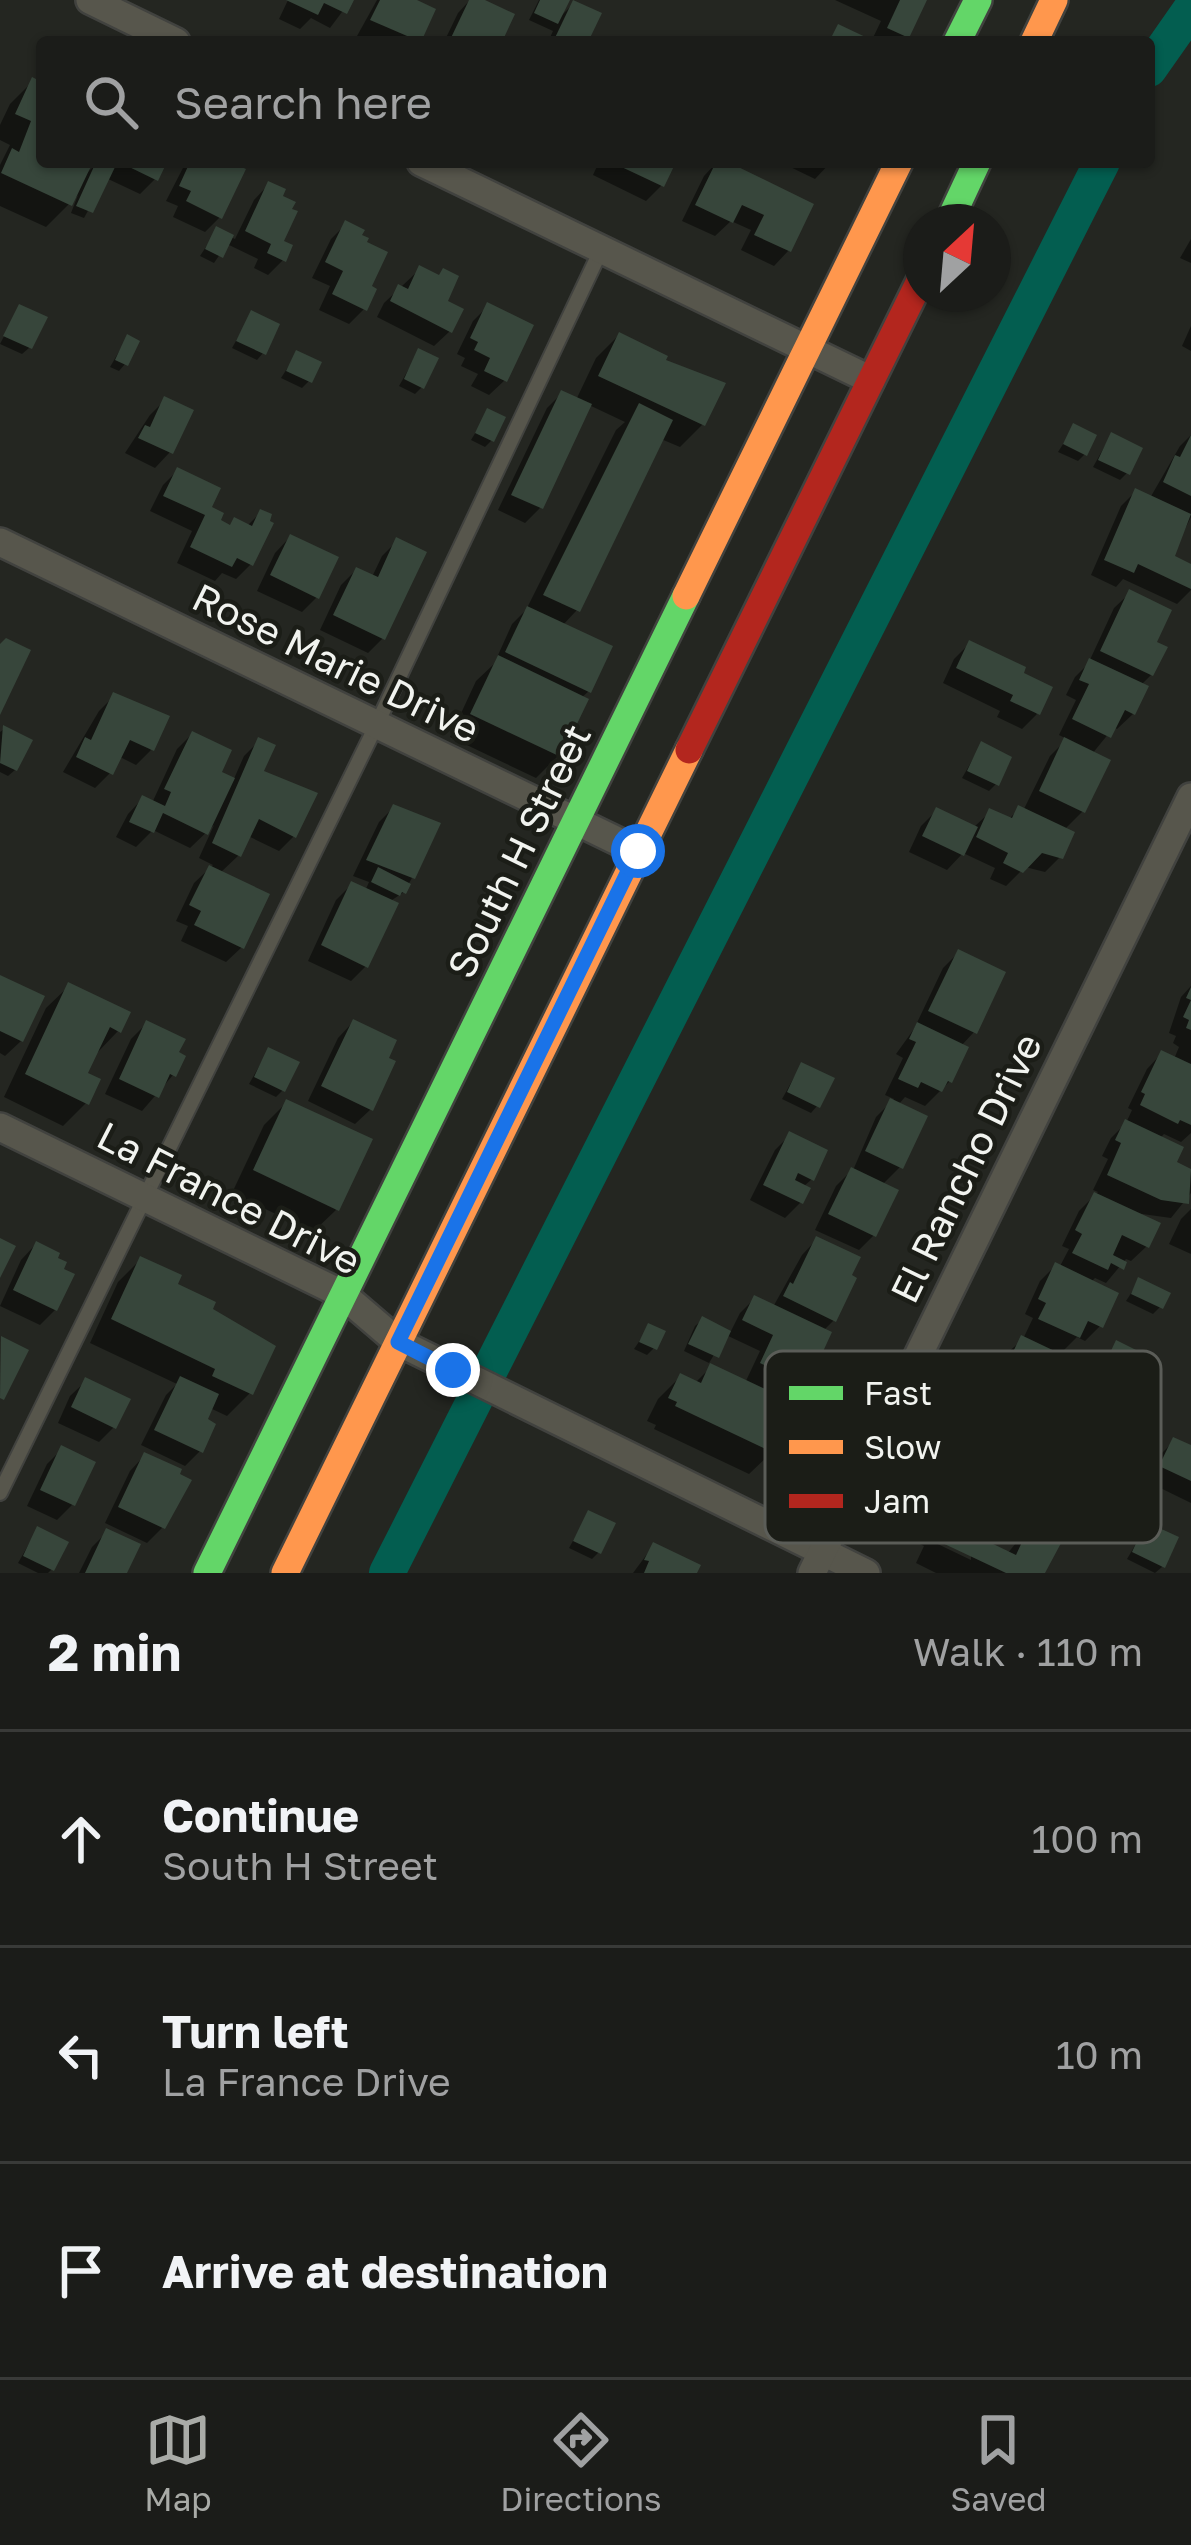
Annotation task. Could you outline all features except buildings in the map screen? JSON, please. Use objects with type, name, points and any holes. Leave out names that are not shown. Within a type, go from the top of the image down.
[{"type":"street","points":[[90,0],[164,36]]},
{"type":"street","points":[[960,36],[978,0]]},
{"type":"street","points":[[1037,36],[1054,0]]},
{"type":"street","points":[[433,168],[872,380]]},
{"type":"street","name":"South H Street","points":[[207,1573],[896,168]]},
{"type":"street","points":[[957,204],[974,168]]},
{"type":"street","points":[[285,1573],[905,312]]},
{"type":"street","name":"Rose Marie Drive","points":[[0,542],[638,851]]},
{"type":"street","name":"El Rancho Drive","points":[[920,1351],[1191,797]]},
{"type":"street","name":"La France Drive","points":[[0,1126],[342,1294],[398,1342],[765,1534]]},
{"type":"street","name":"La France Drive","points":[[781,1543],[817,1562],[866,1573]]},
{"type":"lane","points":[[0,1493],[376,726],[601,250]]},
{"type":"waterway","points":[[1155,60],[1191,9]]},
{"type":"waterway","points":[[387,1573],[1099,168]]},
{"type":"traffic: fast","points":[[960,36],[978,0]]},
{"type":"traffic: fast","points":[[957,204],[974,168]]},
{"type":"traffic: fast","points":[[207,1573],[686,596]]},
{"type":"traffic: slow","points":[[1037,36],[1054,0]]},
{"type":"traffic: slow","points":[[686,596],[896,168]]},
{"type":"traffic: slow","points":[[285,1573],[689,750]]},
{"type":"traffic: jam","points":[[689,750],[905,312]]},
{"type":"route","points":[[453,1370],[398,1342],[638,851]]}]
